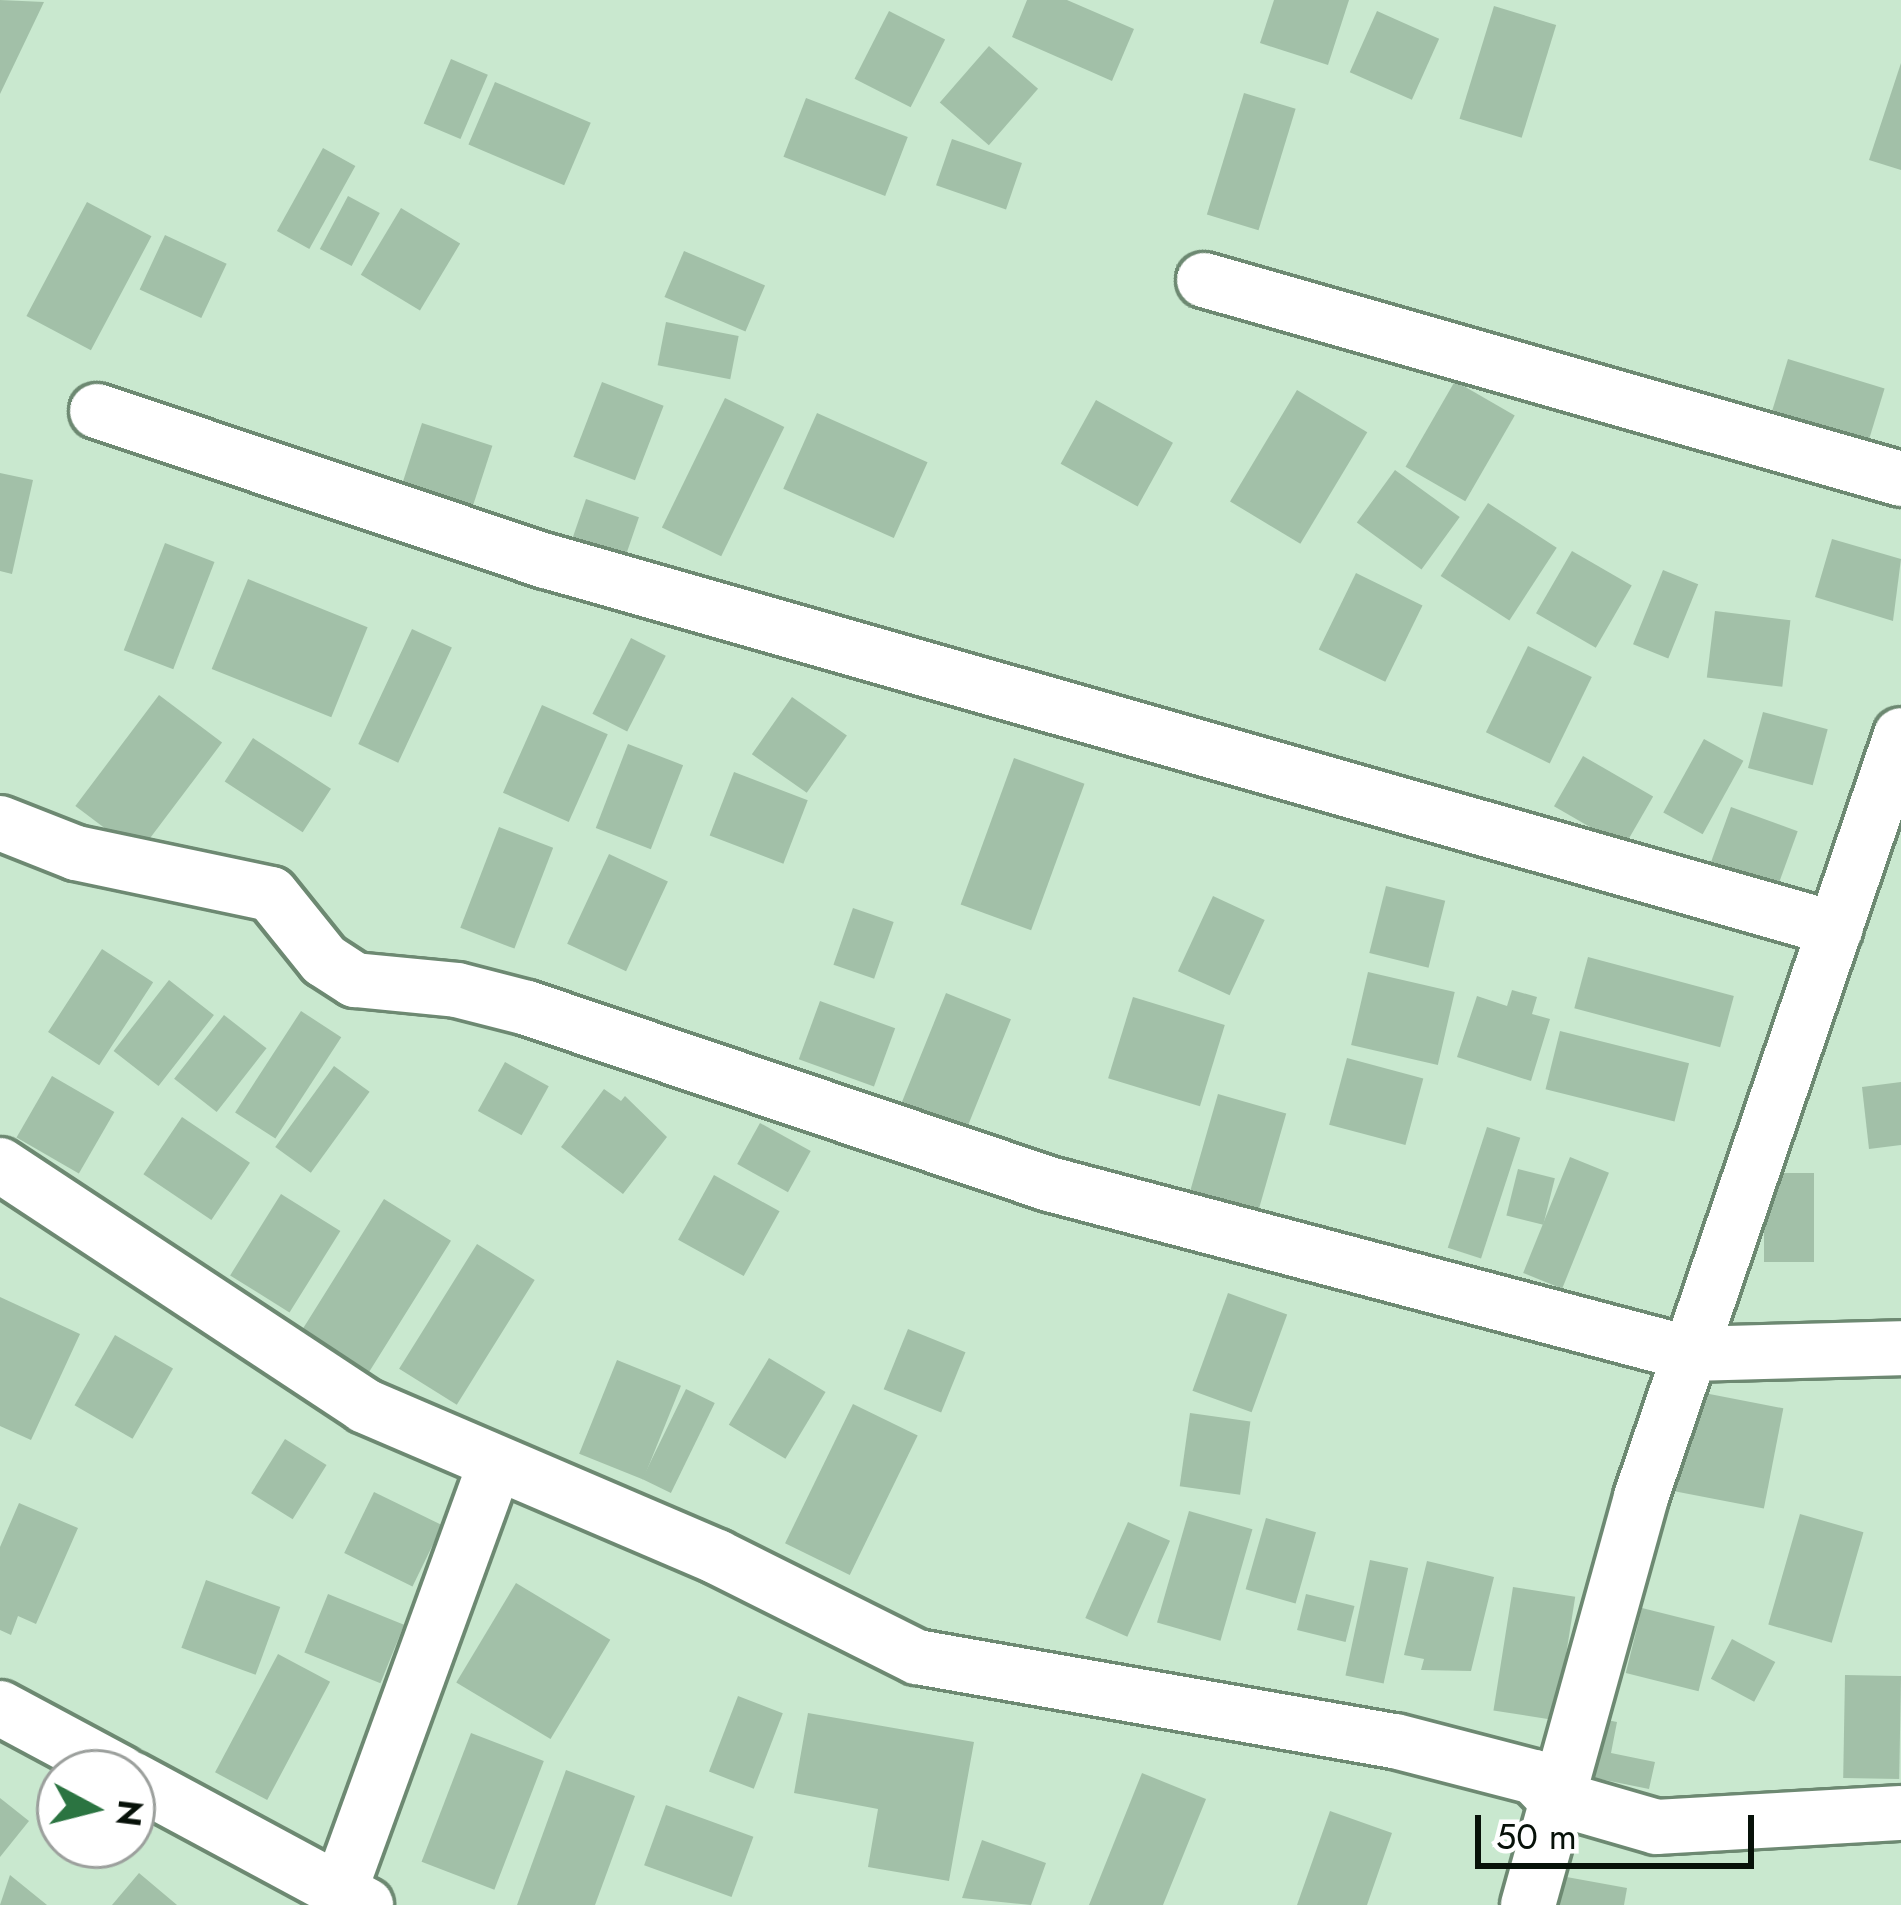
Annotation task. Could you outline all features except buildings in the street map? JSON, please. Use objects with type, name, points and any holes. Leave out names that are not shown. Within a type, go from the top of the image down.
[{"type":"street","points":[[1204,280],[1901,478]]},
{"type":"street","points":[[98,411],[546,561],[1835,929]]},
{"type":"street","points":[[1553,1797],[1691,1354],[1901,735]]},
{"type":"street","points":[[0,823],[76,853],[271,894],[324,960],[356,980],[457,990],[527,1008],[1048,1184],[1691,1354],[1901,1348]]},
{"type":"street","points":[[0,1165],[281,1356],[427,1439],[717,1557],[916,1658],[1395,1741],[1534,1777],[1553,1797],[1558,1816],[1528,1905]]},
{"type":"street","points":[[156,1792],[353,1898],[495,1464]]},
{"type":"street","points":[[0,1708],[77,1749]]},
{"type":"street","points":[[1553,1797],[1657,1827],[1901,1813]]}]
